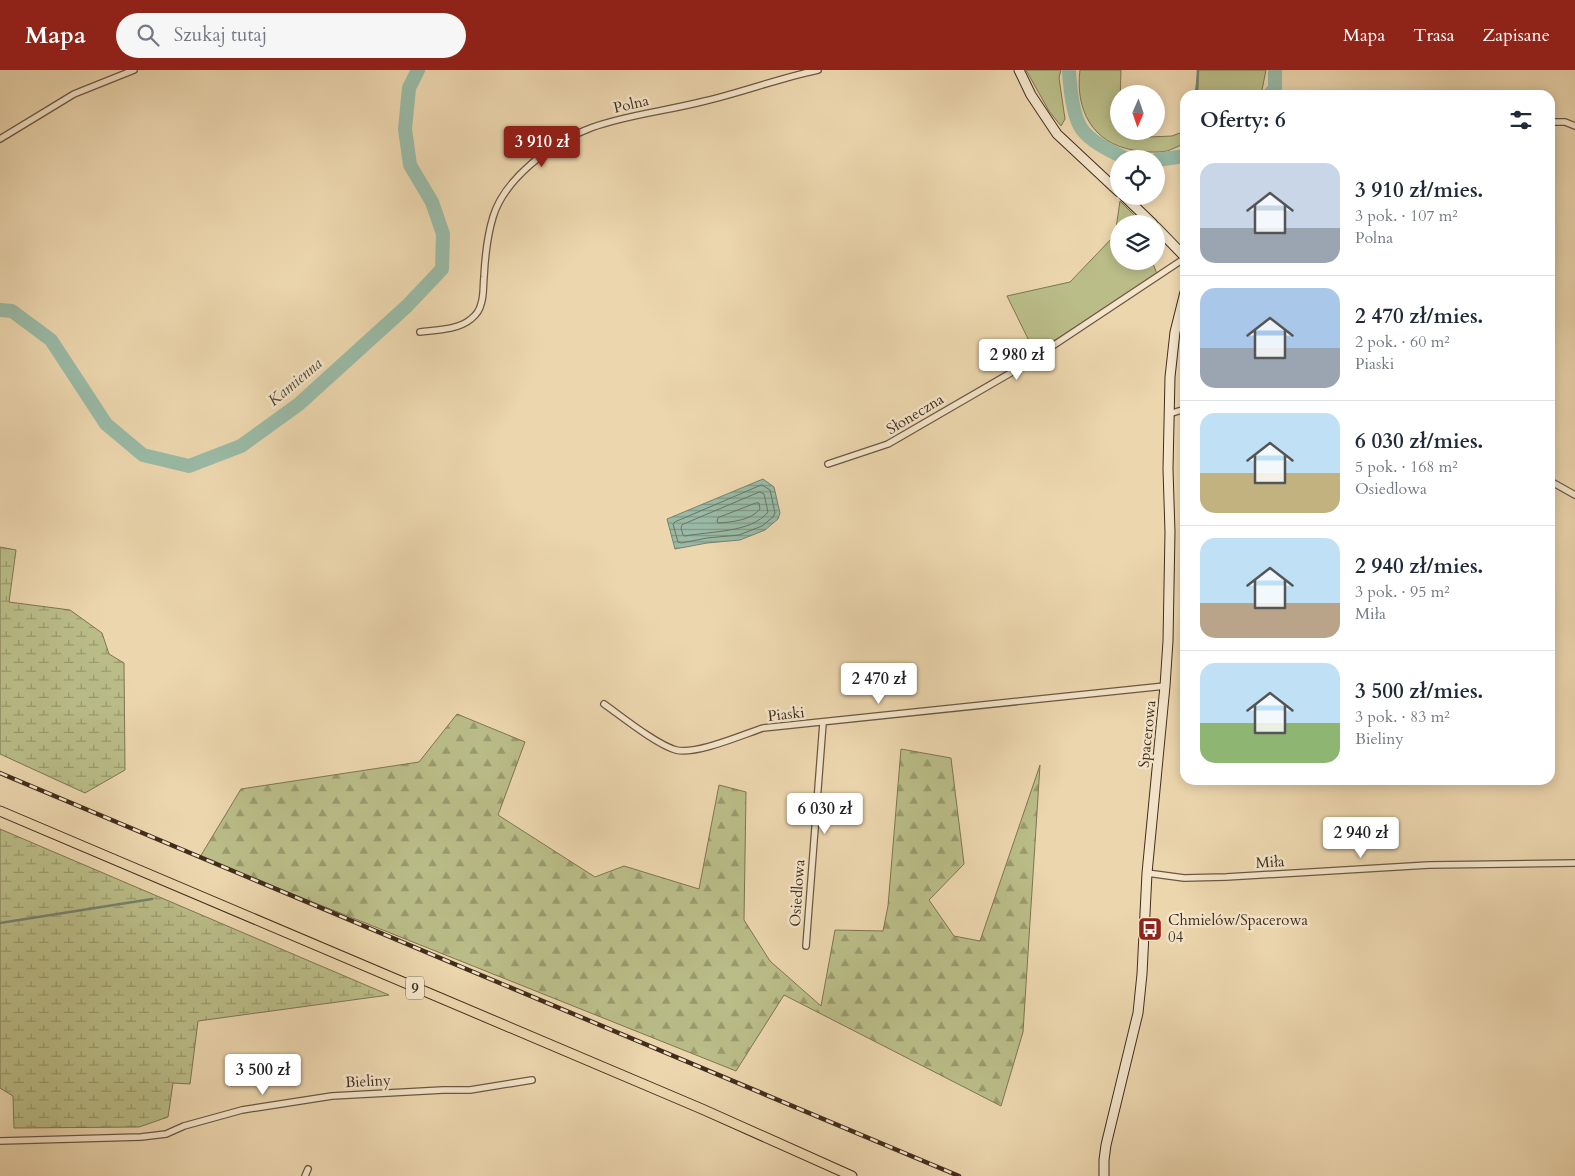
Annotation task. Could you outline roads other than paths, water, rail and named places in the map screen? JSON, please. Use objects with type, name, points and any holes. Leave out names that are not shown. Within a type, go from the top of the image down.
[{"type":"main road","name":"9","points":[[0,811],[738,1125],[852,1176]]},
{"type":"street","points":[[0,139],[74,94],[134,70]]},
{"type":"street","name":"Polna","points":[[420,332],[453,327],[470,320],[475,315],[482,302],[487,242],[493,216],[512,184],[528,167],[556,144],[578,132],[618,119],[701,102],[818,70]]},
{"type":"street","points":[[1019,70],[1031,95],[1057,134],[1110,184]]},
{"type":"street","points":[[1555,122],[1565,122],[1575,126]]},
{"type":"street","points":[[1133,205],[1144,215]]},
{"type":"street","points":[[1165,236],[1180,252]]},
{"type":"street","name":"Słoneczna","points":[[828,464],[888,444],[1021,367],[1180,260]]},
{"type":"street","name":"Spacerowa","points":[[1104,1176],[1106,1145],[1138,1014],[1142,974],[1147,873],[1165,686],[1169,566],[1168,469],[1170,376],[1175,332],[1180,312]]},
{"type":"street","points":[[1169,414],[1180,411]]},
{"type":"street","points":[[1555,483],[1575,495]]},
{"type":"street","name":"Piaski","points":[[604,704],[664,745],[676,750],[687,751],[713,745],[763,728],[1165,686]]},
{"type":"street","name":"Osiedlowa","points":[[806,946],[823,723]]},
{"type":"street","name":"Miła","points":[[1147,873],[1184,878],[1429,865],[1575,863]]},
{"type":"street","name":"Bieliny","points":[[0,1140],[141,1137],[166,1134],[184,1126],[242,1110],[332,1096],[470,1090],[532,1080]]},
{"type":"street","points":[[305,1176],[308,1169]]},
{"type":"water","points":[[763,479],[774,487],[780,513],[778,519],[765,530],[740,540],[707,543],[675,549],[667,519]]},
{"type":"waterway","name":"Kamienna","points":[[0,310],[12,311],[51,340],[106,424],[143,455],[189,466],[241,446],[299,404],[407,306],[442,269],[443,234],[432,202],[410,165],[405,129],[409,88],[418,70]]},
{"type":"waterway","name":"Kamienna","points":[[1069,70],[1074,108],[1081,128],[1090,138],[1110,150]]},
{"type":"waterway","points":[[1197,90],[1198,70]]},
{"type":"waterway","name":"Kamienna","points":[[1273,90],[1275,88],[1275,70]]},
{"type":"waterway","name":"Kamienna","points":[[1165,159],[1180,157]]},
{"type":"waterway","points":[[0,923],[152,899]]},
{"type":"railway","points":[[0,773],[959,1176]]},
{"type":"place","name":"Chmielów/Spacerowa 04","points":[[1150,929]]}]
